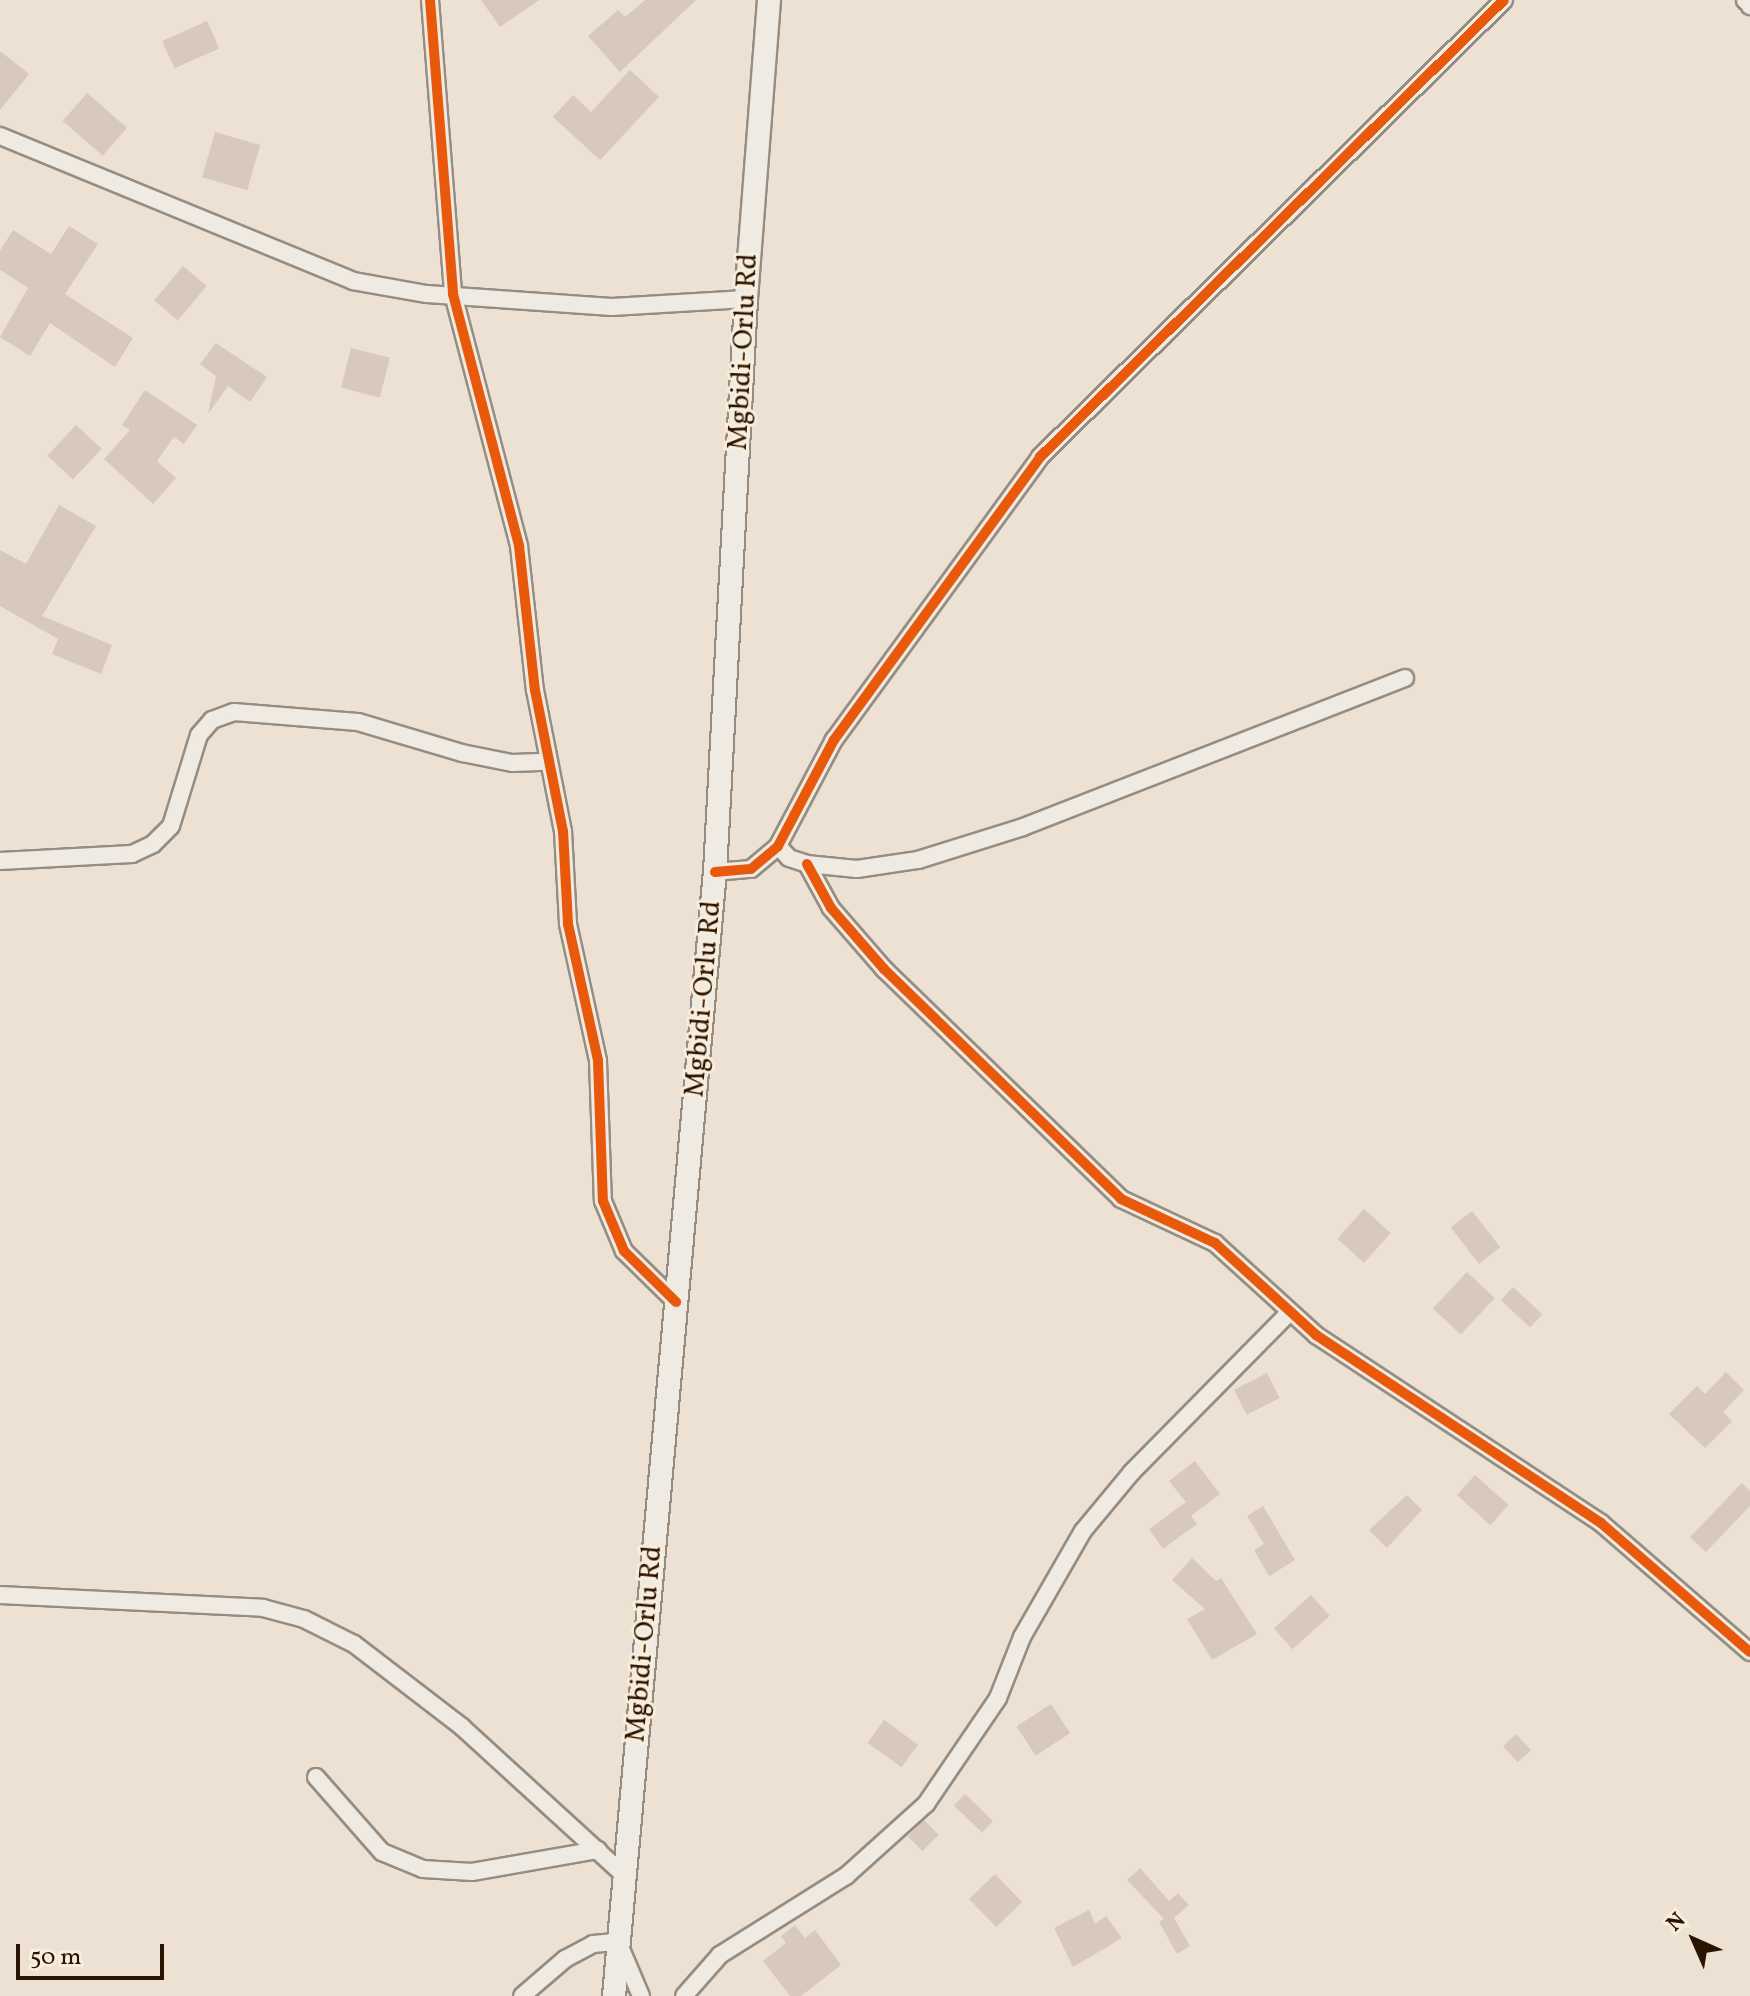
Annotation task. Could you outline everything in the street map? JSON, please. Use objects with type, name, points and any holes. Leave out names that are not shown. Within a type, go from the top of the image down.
[{"type":"main road","name":"Mgbidi-Orlu Rd","points":[[614,1996],[715,872],[746,299],[769,0]]},
{"type":"street","points":[[430,0],[453,294],[519,546],[547,762],[563,831],[568,924],[598,1061],[603,1201],[624,1251],[676,1302]]},
{"type":"street","points":[[715,872],[751,869],[778,846],[834,740],[1040,457],[1504,0]]},
{"type":"street","points":[[1745,0],[1750,6]]},
{"type":"street","points":[[0,136],[353,281],[453,294],[612,307],[746,299]]},
{"type":"street","points":[[778,846],[789,858],[807,864],[857,869],[918,860],[1064,811],[1405,678]]},
{"type":"street","points":[[0,861],[132,854],[153,844],[171,826],[199,735],[212,720],[234,712],[358,722],[462,753],[512,763],[547,762]]},
{"type":"street","points":[[807,864],[831,908],[884,969],[1121,1199],[1206,1237],[1289,1313],[1601,1523],[1750,1652]]},
{"type":"street","points":[[684,1996],[720,1955],[846,1876],[926,1804],[998,1698],[1022,1637],[1083,1531],[1132,1472],[1289,1313]]},
{"type":"street","points":[[0,1595],[263,1608],[304,1619],[354,1644],[462,1727],[624,1875]]},
{"type":"street","points":[[316,1777],[382,1852],[423,1869],[472,1872],[598,1850]]},
{"type":"street","points":[[522,1996],[565,1959],[593,1944],[618,1942],[641,1996]]},
{"type":"building","points":[[481,0],[539,0],[500,27]]},
{"type":"building","points":[[645,0],[696,0],[620,72],[588,36],[618,10],[625,17]]},
{"type":"building","points":[[207,21],[219,48],[174,68],[162,41]]},
{"type":"building","points":[[0,51],[29,74],[0,110]]},
{"type":"building","points":[[630,70],[659,97],[600,160],[553,117],[573,95],[591,112]]},
{"type":"building","points":[[87,93],[127,128],[103,156],[63,121]]},
{"type":"building","points":[[215,132],[260,145],[247,190],[202,177]]},
{"type":"building","points":[[69,226],[98,244],[65,294],[133,338],[115,367],[50,323],[30,356],[0,337],[28,288],[0,270],[0,251],[13,230],[51,254]]},
{"type":"building","points":[[183,266],[207,286],[178,320],[154,300]]},
{"type":"building","points":[[216,343],[267,377],[250,402],[228,386],[208,414],[216,376],[200,364]]},
{"type":"building","points":[[351,348],[390,358],[380,397],[341,388]]},
{"type":"building","points":[[145,390],[197,425],[184,444],[174,437],[157,461],[176,478],[153,504],[104,459],[130,430],[122,425]]},
{"type":"building","points":[[76,425],[102,449],[73,480],[47,456]]},
{"type":"building","points":[[59,505],[96,526],[42,616],[112,645],[101,674],[52,654],[58,639],[0,606],[0,550],[26,564]]},
{"type":"building","points":[[1364,1209],[1391,1233],[1364,1263],[1337,1239]]},
{"type":"building","points":[[1472,1211],[1500,1247],[1479,1264],[1451,1228]]},
{"type":"building","points":[[1467,1272],[1495,1298],[1461,1334],[1433,1309]]},
{"type":"building","points":[[1513,1287],[1542,1314],[1530,1327],[1501,1300]]},
{"type":"building","points":[[1726,1372],[1744,1390],[1723,1412],[1732,1421],[1705,1448],[1669,1414],[1697,1386],[1705,1394]]},
{"type":"building","points":[[1267,1373],[1280,1398],[1247,1415],[1234,1390]]},
{"type":"building","points":[[1195,1461],[1220,1494],[1191,1516],[1197,1524],[1163,1549],[1149,1529],[1186,1502],[1169,1481]]},
{"type":"building","points":[[1475,1475],[1508,1505],[1490,1525],[1457,1495]]},
{"type":"building","points":[[1742,1483],[1750,1491],[1750,1506],[1706,1552],[1690,1537]]},
{"type":"building","points":[[1407,1495],[1422,1510],[1387,1548],[1369,1530]]},
{"type":"building","points":[[1263,1506],[1295,1560],[1269,1576],[1254,1550],[1264,1544],[1247,1516]]},
{"type":"building","points":[[1192,1558],[1216,1581],[1221,1578],[1257,1634],[1212,1660],[1187,1619],[1205,1609],[1172,1580]]},
{"type":"building","points":[[1311,1595],[1330,1616],[1293,1649],[1274,1628]]},
{"type":"building","points":[[1051,1704],[1070,1733],[1036,1756],[1017,1726]]},
{"type":"building","points":[[884,1720],[918,1745],[902,1767],[868,1743]]},
{"type":"building","points":[[1516,1734],[1531,1750],[1518,1762],[1503,1746]]},
{"type":"building","points":[[965,1794],[993,1821],[982,1833],[954,1806]]},
{"type":"building","points":[[924,1820],[939,1835],[923,1851],[908,1836]]},
{"type":"building","points":[[1140,1868],[1169,1901],[1178,1893],[1189,1905],[1174,1918],[1190,1946],[1177,1954],[1159,1922],[1164,1919],[1127,1880]]},
{"type":"building","points":[[995,1874],[1022,1902],[996,1927],[969,1899]]},
{"type":"building","points":[[1089,1910],[1095,1924],[1106,1916],[1122,1938],[1073,1967],[1054,1928]]},
{"type":"building","points":[[795,1925],[805,1938],[815,1930],[841,1965],[801,1996],[790,1996],[763,1961],[786,1943],[781,1936]]},
{"type":"cycle path","points":[[430,0],[453,294],[519,546],[535,690],[563,831],[568,924],[598,1061],[603,1201],[624,1251],[676,1302]]},
{"type":"cycle path","points":[[715,872],[751,869],[778,846],[834,740],[1040,457],[1504,0]]},
{"type":"cycle path","points":[[807,864],[831,908],[884,969],[1121,1199],[1215,1243],[1316,1335],[1601,1523],[1750,1652]]}]
